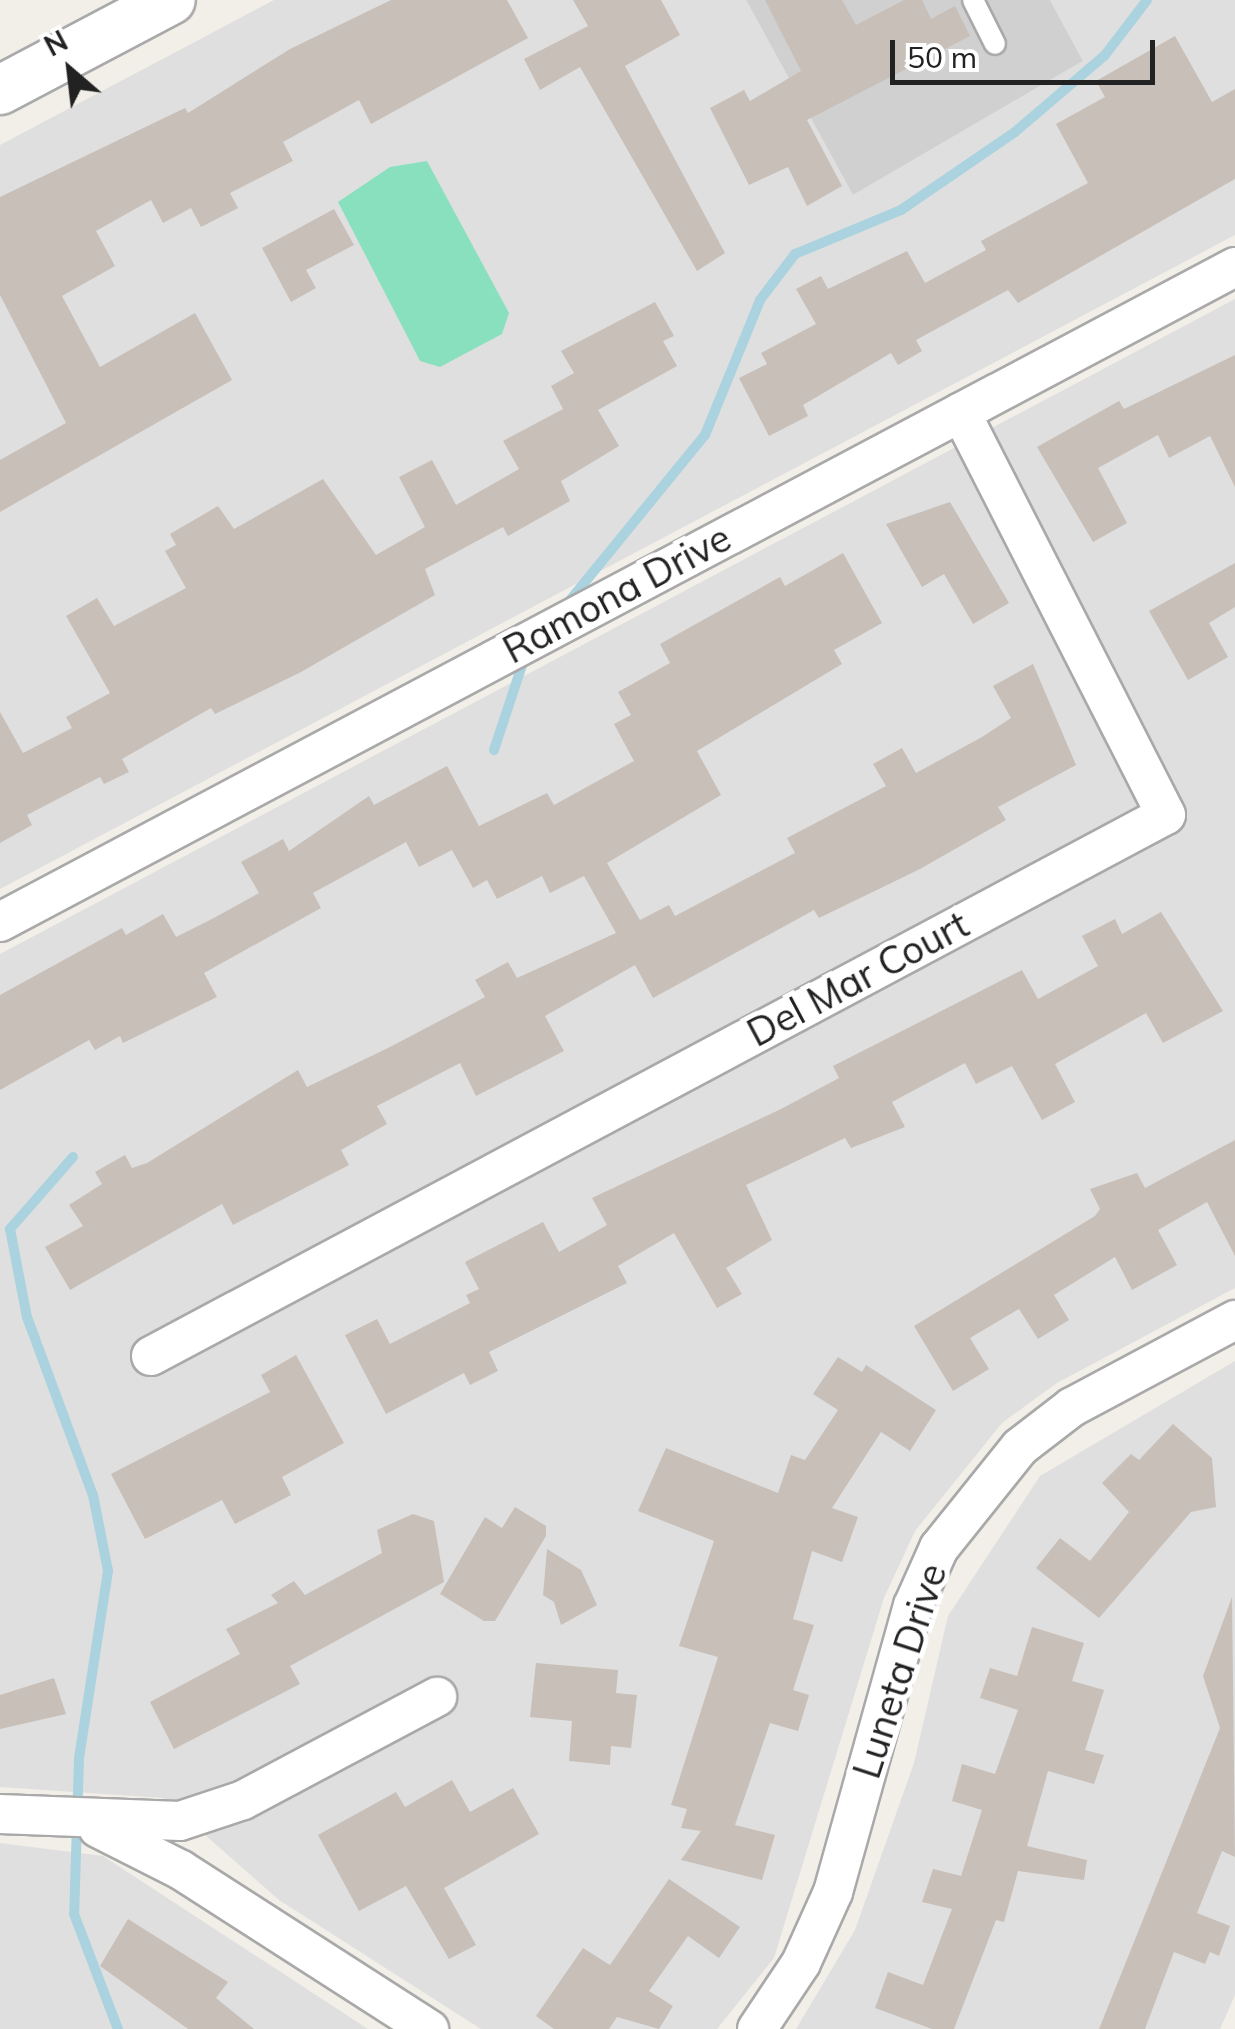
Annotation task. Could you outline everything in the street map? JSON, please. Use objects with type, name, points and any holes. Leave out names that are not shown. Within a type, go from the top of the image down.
[{"type":"street","points":[[0,90],[170,0]]},
{"type":"street","name":"Ramona Drive","points":[[0,922],[1235,267]]},
{"type":"street","name":"Del Mar Court","points":[[151,1356],[1166,814],[961,412]]},
{"type":"street","name":"Luneta Drive","points":[[757,2029],[800,1963],[833,1892],[913,1606],[948,1534],[1020,1447],[1072,1407],[1235,1320]]},
{"type":"street","points":[[0,1814],[157,1823],[223,1809],[437,1697]]},
{"type":"street","points":[[81,1820],[180,1870],[430,2029]]},
{"type":"lane","points":[[973,0],[995,44]]},
{"type":"shaded area","points":[[274,0],[746,0],[853,195],[1083,61],[1050,0],[1235,0],[1235,235],[0,889],[0,145]]},
{"type":"shaded area","points":[[746,0],[1050,0],[1083,61],[853,195]]},
{"type":"shaded area","points":[[1235,299],[1235,1288],[1057,1383],[1002,1423],[915,1531],[884,1598],[774,1958],[717,2029],[481,2029],[279,1900],[163,1798],[0,1787],[0,954]]},
{"type":"shaded area","points":[[1235,1361],[1235,1995],[1220,2029],[796,2029],[855,1930],[914,1763],[948,1616],[1040,1476]]},
{"type":"shaded area","points":[[0,1843],[103,1856],[368,2029],[0,2029]]},
{"type":"green space","points":[[427,161],[509,313],[502,334],[440,367],[420,361],[338,202],[390,167]]},
{"type":"building","points":[[391,0],[507,0],[528,38],[371,124],[359,100],[283,142],[293,161],[230,193],[238,208],[201,227],[191,208],[163,223],[151,200],[96,231],[115,266],[62,296],[100,367],[195,313],[232,380],[0,512],[0,460],[66,423],[0,295],[0,197],[185,108],[188,113],[290,49]]},
{"type":"building","points":[[573,0],[661,0],[680,35],[625,66],[725,253],[697,271],[580,67],[540,90],[524,59],[588,26]]},
{"type":"building","points":[[765,0],[842,0],[856,25],[904,0],[922,0],[931,19],[955,6],[970,36],[807,120],[842,186],[807,206],[788,167],[749,185],[710,108],[744,90],[750,101],[801,71]]},
{"type":"building","points":[[1175,36],[1212,102],[1235,89],[1235,179],[1018,303],[1008,290],[916,340],[922,351],[898,365],[891,353],[803,405],[808,416],[769,436],[739,378],[767,364],[761,353],[816,324],[796,289],[821,276],[828,289],[907,251],[925,283],[986,250],[981,241],[1088,183],[1056,124],[1105,97],[1096,81]]},
{"type":"building","points":[[334,209],[354,245],[306,270],[316,288],[291,302],[262,248]]},
{"type":"building","points":[[655,302],[674,336],[663,341],[677,366],[598,410],[619,446],[561,481],[570,501],[508,536],[503,527],[425,569],[435,595],[301,672],[215,714],[211,708],[122,759],[129,772],[104,784],[100,777],[27,815],[32,825],[0,843],[0,712],[23,753],[72,728],[66,717],[110,693],[66,616],[97,598],[114,626],[186,588],[165,551],[176,545],[170,534],[218,506],[234,529],[323,479],[376,555],[425,527],[399,477],[432,460],[456,505],[519,469],[503,441],[563,409],[551,386],[574,373],[561,351]]},
{"type":"building","points":[[1235,355],[1235,487],[1210,436],[1169,458],[1158,435],[1098,468],[1127,523],[1093,542],[1037,447],[1119,401],[1124,409]]},
{"type":"building","points":[[950,502],[1009,603],[973,624],[944,574],[922,587],[886,524]]},
{"type":"building","points":[[843,553],[882,623],[834,650],[842,664],[697,751],[721,795],[607,863],[640,920],[669,905],[675,916],[795,853],[787,838],[886,786],[873,764],[902,748],[916,773],[982,737],[1011,718],[993,686],[1033,664],[1076,765],[998,807],[1006,820],[920,869],[819,918],[814,910],[653,998],[635,965],[545,1016],[564,1051],[476,1096],[460,1063],[377,1106],[387,1124],[341,1150],[349,1165],[233,1225],[222,1204],[70,1290],[45,1247],[83,1226],[69,1205],[102,1184],[95,1172],[125,1155],[132,1168],[147,1163],[298,1070],[307,1087],[390,1047],[485,997],[475,980],[508,962],[517,978],[616,933],[584,876],[550,893],[542,876],[497,899],[487,880],[473,888],[452,850],[419,867],[406,842],[313,893],[321,908],[204,973],[217,997],[123,1043],[120,1036],[95,1050],[89,1040],[0,1090],[0,995],[122,928],[126,935],[163,914],[176,937],[212,919],[259,893],[241,862],[283,839],[289,851],[369,796],[374,805],[447,766],[479,826],[547,793],[554,805],[634,761],[614,724],[631,715],[618,692],[670,663],[660,644],[780,577],[785,586]]},
{"type":"building","points":[[1235,563],[1235,607],[1209,623],[1228,657],[1188,680],[1149,611]]},
{"type":"building","points":[[1161,912],[1223,1011],[1163,1043],[1146,1013],[1055,1064],[1075,1102],[1042,1120],[1012,1066],[976,1084],[965,1063],[892,1102],[905,1127],[851,1148],[845,1138],[746,1185],[772,1240],[726,1268],[742,1294],[717,1308],[674,1233],[618,1266],[627,1283],[489,1352],[498,1371],[470,1385],[464,1373],[386,1414],[345,1335],[377,1319],[390,1344],[470,1303],[466,1295],[479,1289],[465,1262],[543,1222],[559,1252],[607,1225],[592,1198],[783,1108],[839,1078],[833,1066],[1022,970],[1038,999],[1098,966],[1082,936],[1115,919],[1122,934]]},
{"type":"building","points":[[1235,1140],[1235,1256],[1207,1202],[1158,1230],[1177,1265],[1132,1290],[1115,1257],[1054,1295],[1069,1320],[1038,1339],[1019,1309],[970,1338],[989,1369],[953,1391],[914,1326],[1095,1216],[1100,1209],[1090,1189],[1137,1173],[1145,1188]]},
{"type":"building","points":[[296,1355],[344,1443],[282,1477],[291,1495],[235,1524],[222,1500],[145,1539],[111,1474],[270,1392],[261,1375]]},
{"type":"building","points":[[838,1357],[862,1372],[866,1365],[936,1410],[910,1451],[881,1432],[832,1508],[858,1517],[842,1562],[812,1551],[793,1619],[814,1625],[793,1690],[809,1695],[798,1731],[770,1723],[735,1825],[775,1835],[762,1880],[681,1860],[701,1831],[681,1828],[687,1809],[671,1805],[718,1657],[679,1646],[714,1541],[638,1511],[666,1448],[778,1493],[791,1455],[805,1460],[838,1410],[813,1394]]},
{"type":"building","points":[[1173,1424],[1212,1458],[1216,1507],[1191,1512],[1099,1618],[1036,1568],[1060,1538],[1090,1561],[1129,1512],[1102,1483],[1131,1454],[1139,1460]]},
{"type":"building","points":[[515,1507],[546,1526],[546,1536],[495,1621],[484,1621],[440,1594],[485,1517],[502,1528]]},
{"type":"building","points":[[413,1514],[434,1521],[444,1582],[290,1666],[300,1684],[174,1749],[150,1702],[240,1654],[226,1629],[278,1603],[271,1595],[294,1581],[305,1595],[382,1553],[377,1530]]},
{"type":"building","points":[[547,1549],[581,1570],[597,1605],[561,1625],[554,1602],[543,1595]]},
{"type":"building","points":[[1232,1597],[1235,1857],[1222,1851],[1197,1913],[1230,1926],[1219,1956],[1210,1952],[1205,1964],[1174,1952],[1145,2029],[1099,2029],[1220,1728],[1203,1676]]},
{"type":"building","points":[[1032,1627],[1084,1643],[1072,1681],[1104,1690],[1085,1750],[1104,1755],[1094,1784],[1048,1771],[1027,1846],[1087,1860],[1084,1880],[1018,1871],[1004,1922],[996,1920],[954,2029],[932,2029],[875,2008],[888,1972],[923,1985],[952,1909],[922,1902],[933,1869],[961,1876],[982,1810],[952,1801],[962,1764],[995,1774],[1018,1710],[980,1698],[990,1668],[1017,1676]]},
{"type":"building","points":[[536,1663],[618,1670],[616,1693],[637,1695],[631,1748],[611,1746],[610,1765],[569,1761],[572,1721],[530,1717]]},
{"type":"building","points":[[54,1678],[66,1714],[0,1729],[0,1695]]},
{"type":"building","points":[[452,1780],[470,1812],[513,1788],[539,1834],[444,1888],[476,1945],[449,1959],[406,1886],[359,1911],[318,1835],[396,1792],[405,1807]]},
{"type":"building","points":[[669,1879],[740,1927],[719,1958],[688,1936],[649,1991],[673,2006],[659,2029],[617,2017],[609,2029],[554,2029],[536,2016],[583,1948],[610,1965]]},
{"type":"building","points":[[128,1919],[228,1982],[216,1998],[254,2029],[188,2029],[100,1966]]},
{"type":"waterway","points":[[567,604],[705,435],[760,300],[795,254],[901,210],[1015,132],[1105,55],[1147,0]]},
{"type":"waterway","points":[[494,750],[525,656]]},
{"type":"waterway","points":[[73,1157],[10,1229],[27,1317],[93,1495],[108,1571],[79,1759],[74,1914],[118,2029]]}]
